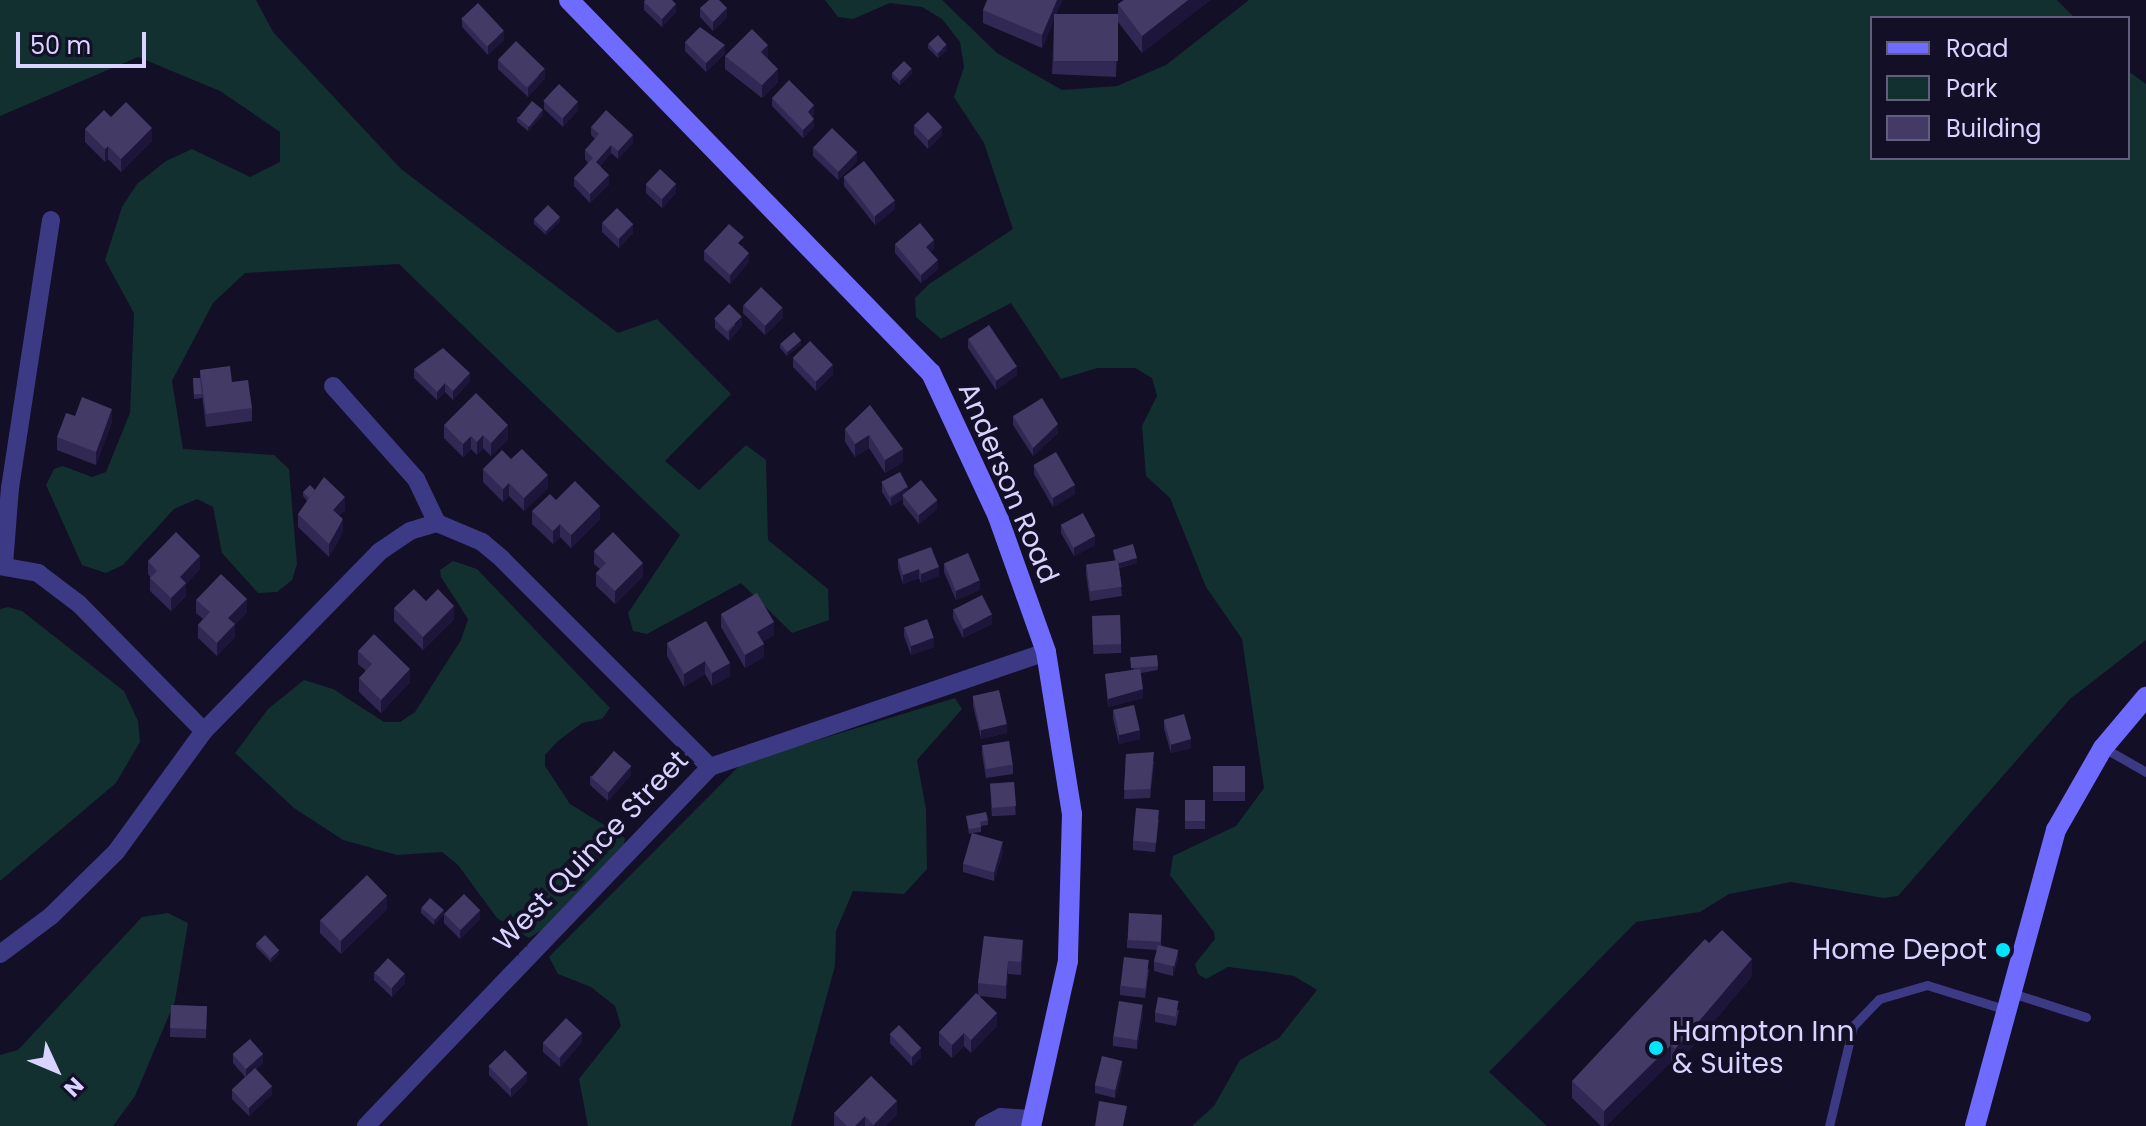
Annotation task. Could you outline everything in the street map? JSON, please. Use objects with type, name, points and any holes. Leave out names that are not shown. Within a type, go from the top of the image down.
[{"type":"street","name":"Anderson Road","points":[[569,0],[931,373],[998,517],[1046,652],[1072,814],[1068,961],[1032,1123]]},
{"type":"street","points":[[51,220],[10,488],[2,565],[38,573],[79,604],[204,731]]},
{"type":"street","points":[[333,386],[416,479],[437,523]]},
{"type":"street","points":[[0,954],[51,916],[116,852],[204,731],[379,552],[410,531],[437,523],[482,542],[502,559],[710,767]]},
{"type":"street","name":"West Quince Street","points":[[366,1126],[710,767],[1046,652]]},
{"type":"street","points":[[1975,1126],[2006,1000],[2056,830],[2103,748],[2146,697]]},
{"type":"street","points":[[984,1126],[1001,1117],[1032,1123]]},
{"type":"lane","points":[[2103,748],[2146,772]]},
{"type":"lane","points":[[1829,1126],[1853,1026],[1879,999],[1938,985],[2086,1017]]},
{"type":"green space","points":[[0,0],[256,0],[273,32],[401,169],[618,333],[657,319],[731,394],[665,461],[699,490],[746,445],[766,460],[768,540],[828,589],[829,620],[792,633],[741,583],[647,634],[633,631],[628,613],[680,535],[399,264],[245,273],[213,303],[172,381],[183,449],[274,455],[289,469],[297,564],[292,580],[277,592],[258,593],[222,553],[213,507],[197,499],[174,509],[123,565],[106,573],[82,565],[46,485],[54,469],[63,466],[92,477],[106,472],[130,413],[134,313],[105,260],[122,207],[137,184],[166,161],[192,149],[250,177],[280,162],[280,132],[220,91],[138,57],[0,116]]},
{"type":"green space","points":[[825,0],[942,0],[997,53],[1062,90],[1117,86],[1166,65],[1249,0],[2057,0],[2073,16],[1870,16],[1870,160],[2130,160],[2130,72],[2146,84],[2146,640],[2070,699],[1898,896],[1883,898],[1791,882],[1729,894],[1700,912],[1636,922],[1489,1072],[1547,1126],[1192,1126],[1214,1106],[1240,1060],[1279,1038],[1317,990],[1294,976],[1269,972],[1228,967],[1206,979],[1198,974],[1195,964],[1215,939],[1214,932],[1170,875],[1173,856],[1236,826],[1264,788],[1242,639],[1206,587],[1170,498],[1146,476],[1142,426],[1157,396],[1152,378],[1135,368],[1097,368],[1061,379],[1011,303],[941,339],[916,317],[915,298],[929,284],[1013,229],[984,143],[954,97],[964,67],[960,42],[942,19],[922,7],[890,3],[853,19],[838,17]]},
{"type":"green space","points":[[453,561],[477,569],[610,708],[602,719],[582,723],[558,741],[545,755],[545,766],[570,804],[625,838],[624,844],[544,929],[529,938],[497,918],[458,865],[442,852],[397,855],[343,840],[294,808],[235,753],[268,709],[304,680],[333,689],[384,722],[400,722],[415,712],[461,640],[468,619],[441,577],[440,570]]},
{"type":"green space","points":[[8,607],[22,611],[124,691],[138,721],[140,742],[116,783],[0,881],[0,609]]},
{"type":"green space","points":[[955,698],[962,709],[917,760],[926,809],[927,869],[904,894],[853,891],[836,931],[835,966],[791,1126],[588,1126],[579,1079],[621,1026],[615,1006],[591,987],[558,974],[549,957],[742,763]]},
{"type":"green space","points":[[168,913],[188,923],[175,1001],[135,1096],[113,1126],[0,1126],[0,1055],[18,1050],[142,917]]},
{"type":"building","points":[[645,0],[672,0],[676,4],[662,19]]},
{"type":"building","points":[[709,0],[719,0],[727,8],[713,22],[700,8]]},
{"type":"building","points":[[987,0],[1057,0],[1042,35],[983,10]]},
{"type":"building","points":[[1124,0],[1188,0],[1142,36],[1118,4]]},
{"type":"building","points":[[478,3],[504,31],[487,46],[461,19]]},
{"type":"building","points":[[1054,14],[1118,14],[1118,61],[1054,61]]},
{"type":"building","points":[[700,27],[725,45],[706,63],[685,42]]},
{"type":"building","points":[[752,29],[768,45],[761,52],[778,69],[762,85],[725,56]]},
{"type":"building","points":[[938,35],[947,45],[937,53],[928,44]]},
{"type":"building","points":[[516,41],[545,69],[527,87],[498,60]]},
{"type":"building","points":[[904,61],[912,69],[900,81],[892,73]]},
{"type":"building","points":[[789,80],[814,105],[808,112],[814,119],[803,130],[772,98]]},
{"type":"building","points":[[559,84],[578,102],[562,119],[543,101]]},
{"type":"building","points":[[532,101],[543,110],[529,127],[518,118]]},
{"type":"building","points":[[126,102],[152,128],[121,159],[108,146],[105,149],[85,129],[104,110],[111,117]]},
{"type":"building","points":[[606,110],[633,135],[618,151],[611,145],[596,162],[609,175],[590,194],[574,178],[593,158],[585,150],[599,134],[591,127]]},
{"type":"building","points":[[928,112],[942,127],[928,140],[914,125]]},
{"type":"building","points":[[832,128],[857,152],[838,172],[813,147]]},
{"type":"building","points":[[864,161],[895,200],[874,216],[844,177]]},
{"type":"building","points":[[660,169],[676,184],[662,199],[646,184]]},
{"type":"building","points":[[548,205],[560,217],[546,231],[534,219]]},
{"type":"building","points":[[617,208],[633,224],[618,239],[602,223]]},
{"type":"building","points":[[920,223],[934,240],[926,247],[938,260],[921,275],[895,244]]},
{"type":"building","points":[[729,224],[744,237],[738,243],[749,253],[730,275],[704,251]]},
{"type":"building","points":[[761,287],[783,308],[765,326],[744,305]]},
{"type":"building","points":[[729,304],[742,317],[727,332],[714,319]]},
{"type":"building","points":[[989,325],[1017,366],[996,380],[968,339]]},
{"type":"building","points":[[794,332],[801,340],[788,352],[780,344]]},
{"type":"building","points":[[810,341],[833,365],[816,381],[793,358]]},
{"type":"building","points":[[443,348],[470,373],[453,391],[445,383],[437,392],[414,369]]},
{"type":"building","points":[[230,366],[232,382],[248,380],[252,408],[206,414],[200,370]]},
{"type":"building","points":[[193,378],[200,378],[202,394],[194,394]]},
{"type":"building","points":[[476,393],[508,425],[491,443],[483,435],[477,442],[471,436],[463,444],[444,425]]},
{"type":"building","points":[[82,397],[112,409],[96,452],[57,437],[66,413],[75,416]]},
{"type":"building","points":[[1042,398],[1058,424],[1033,448],[1013,416]]},
{"type":"building","points":[[870,405],[903,449],[885,460],[869,435],[855,444],[845,429]]},
{"type":"building","points":[[522,449],[548,475],[524,498],[509,483],[503,489],[483,469],[502,450],[511,459]]},
{"type":"building","points":[[1056,452],[1075,485],[1052,498],[1033,465]]},
{"type":"building","points":[[900,472],[908,487],[889,497],[881,482]]},
{"type":"building","points":[[324,477],[345,497],[333,510],[343,519],[329,544],[298,514]]},
{"type":"building","points":[[921,480],[937,500],[919,515],[902,495]]},
{"type":"building","points":[[575,481],[600,506],[571,535],[560,524],[553,531],[532,511],[550,494],[556,500]]},
{"type":"building","points":[[310,485],[315,490],[309,498],[303,492]]},
{"type":"building","points":[[1083,513],[1095,536],[1073,548],[1061,525]]},
{"type":"building","points":[[176,532],[200,556],[180,577],[186,583],[171,598],[150,578],[157,571],[148,561]]},
{"type":"building","points":[[613,532],[643,563],[615,591],[596,573],[606,563],[594,551]]},
{"type":"building","points":[[1133,544],[1137,558],[1119,563],[1113,550]]},
{"type":"building","points":[[931,547],[939,567],[921,574],[919,569],[903,575],[898,559]]},
{"type":"building","points":[[968,553],[980,581],[956,591],[944,563]]},
{"type":"building","points":[[1118,560],[1122,587],[1090,591],[1086,564]]},
{"type":"building","points":[[221,574],[247,599],[228,618],[235,624],[217,643],[198,625],[210,612],[196,600]]},
{"type":"building","points":[[414,589],[426,601],[438,589],[454,606],[423,637],[394,608]]},
{"type":"building","points":[[757,593],[774,622],[757,632],[764,644],[745,655],[721,614]]},
{"type":"building","points":[[982,595],[992,615],[963,629],[953,610]]},
{"type":"building","points":[[1120,615],[1121,644],[1093,645],[1092,616]]},
{"type":"building","points":[[927,619],[934,638],[911,646],[904,627]]},
{"type":"building","points":[[706,621],[730,663],[712,673],[705,661],[684,674],[667,643]]},
{"type":"building","points":[[374,634],[410,669],[381,700],[359,678],[372,664],[358,651]]},
{"type":"building","points":[[1157,655],[1158,666],[1131,668],[1130,657]]},
{"type":"building","points":[[1140,669],[1143,689],[1108,699],[1105,674]]},
{"type":"building","points":[[999,690],[1007,724],[981,730],[973,696]]},
{"type":"building","points":[[1134,705],[1140,730],[1119,735],[1114,710]]},
{"type":"building","points":[[1184,714],[1191,739],[1171,745],[1164,720]]},
{"type":"building","points":[[1009,741],[1013,765],[986,769],[982,745]]},
{"type":"building","points":[[614,751],[631,766],[608,793],[591,777]]},
{"type":"building","points":[[1154,752],[1150,789],[1124,790],[1126,754]]},
{"type":"building","points":[[1213,766],[1245,766],[1245,792],[1213,792]]},
{"type":"building","points":[[1014,782],[1016,806],[992,808],[990,784]]},
{"type":"building","points":[[1185,800],[1205,800],[1205,821],[1185,821]]},
{"type":"building","points":[[1136,808],[1159,810],[1156,843],[1133,841]]},
{"type":"building","points":[[986,812],[988,820],[980,822],[981,827],[969,829],[966,816]]},
{"type":"building","points":[[972,833],[1003,842],[994,873],[963,864]]},
{"type":"building","points":[[367,875],[387,896],[340,941],[320,920]]},
{"type":"building","points":[[464,894],[480,910],[460,930],[444,914]]},
{"type":"building","points":[[430,898],[444,910],[435,920],[421,908]]},
{"type":"building","points":[[1129,913],[1162,915],[1161,942],[1128,940]]},
{"type":"building","name":"Hampton Inn & Suites","points":[[1722,930],[1752,959],[1675,1049],[1671,1045],[1604,1111],[1572,1081],[1705,939],[1709,943]]},
{"type":"building","points":[[265,935],[279,950],[271,959],[256,943]]},
{"type":"building","points":[[984,936],[1023,940],[1021,962],[1008,961],[1006,986],[978,983]]},
{"type":"building","points":[[1158,945],[1178,950],[1174,967],[1154,961]]},
{"type":"building","points":[[1124,957],[1149,960],[1145,989],[1120,986]]},
{"type":"building","points":[[388,958],[405,974],[391,988],[374,973]]},
{"type":"building","points":[[976,993],[997,1013],[971,1040],[964,1033],[952,1045],[939,1032]]},
{"type":"building","points":[[1158,997],[1179,1001],[1176,1017],[1155,1013]]},
{"type":"building","points":[[1119,1001],[1143,1005],[1137,1040],[1113,1037]]},
{"type":"building","points":[[171,1005],[207,1006],[206,1029],[170,1028]]},
{"type":"building","points":[[566,1018],[582,1033],[559,1058],[543,1043]]},
{"type":"building","points":[[899,1025],[921,1048],[912,1057],[890,1034]]},
{"type":"building","points":[[250,1039],[263,1054],[246,1069],[233,1054]]},
{"type":"building","points":[[505,1050],[527,1073],[511,1089],[488,1066]]},
{"type":"building","points":[[1102,1056],[1122,1061],[1115,1090],[1095,1085]]},
{"type":"building","points":[[255,1068],[272,1086],[249,1108],[232,1090]]},
{"type":"building","points":[[871,1076],[897,1101],[873,1125],[865,1116],[855,1126],[847,1126],[834,1113]]},
{"type":"building","points":[[1099,1101],[1127,1106],[1123,1126],[1095,1126]]},
{"type":"place","name":"Home Depot","points":[[2003,950]]},
{"type":"place","name":"Hampton Inn & Suites","points":[[1656,1048]]}]
